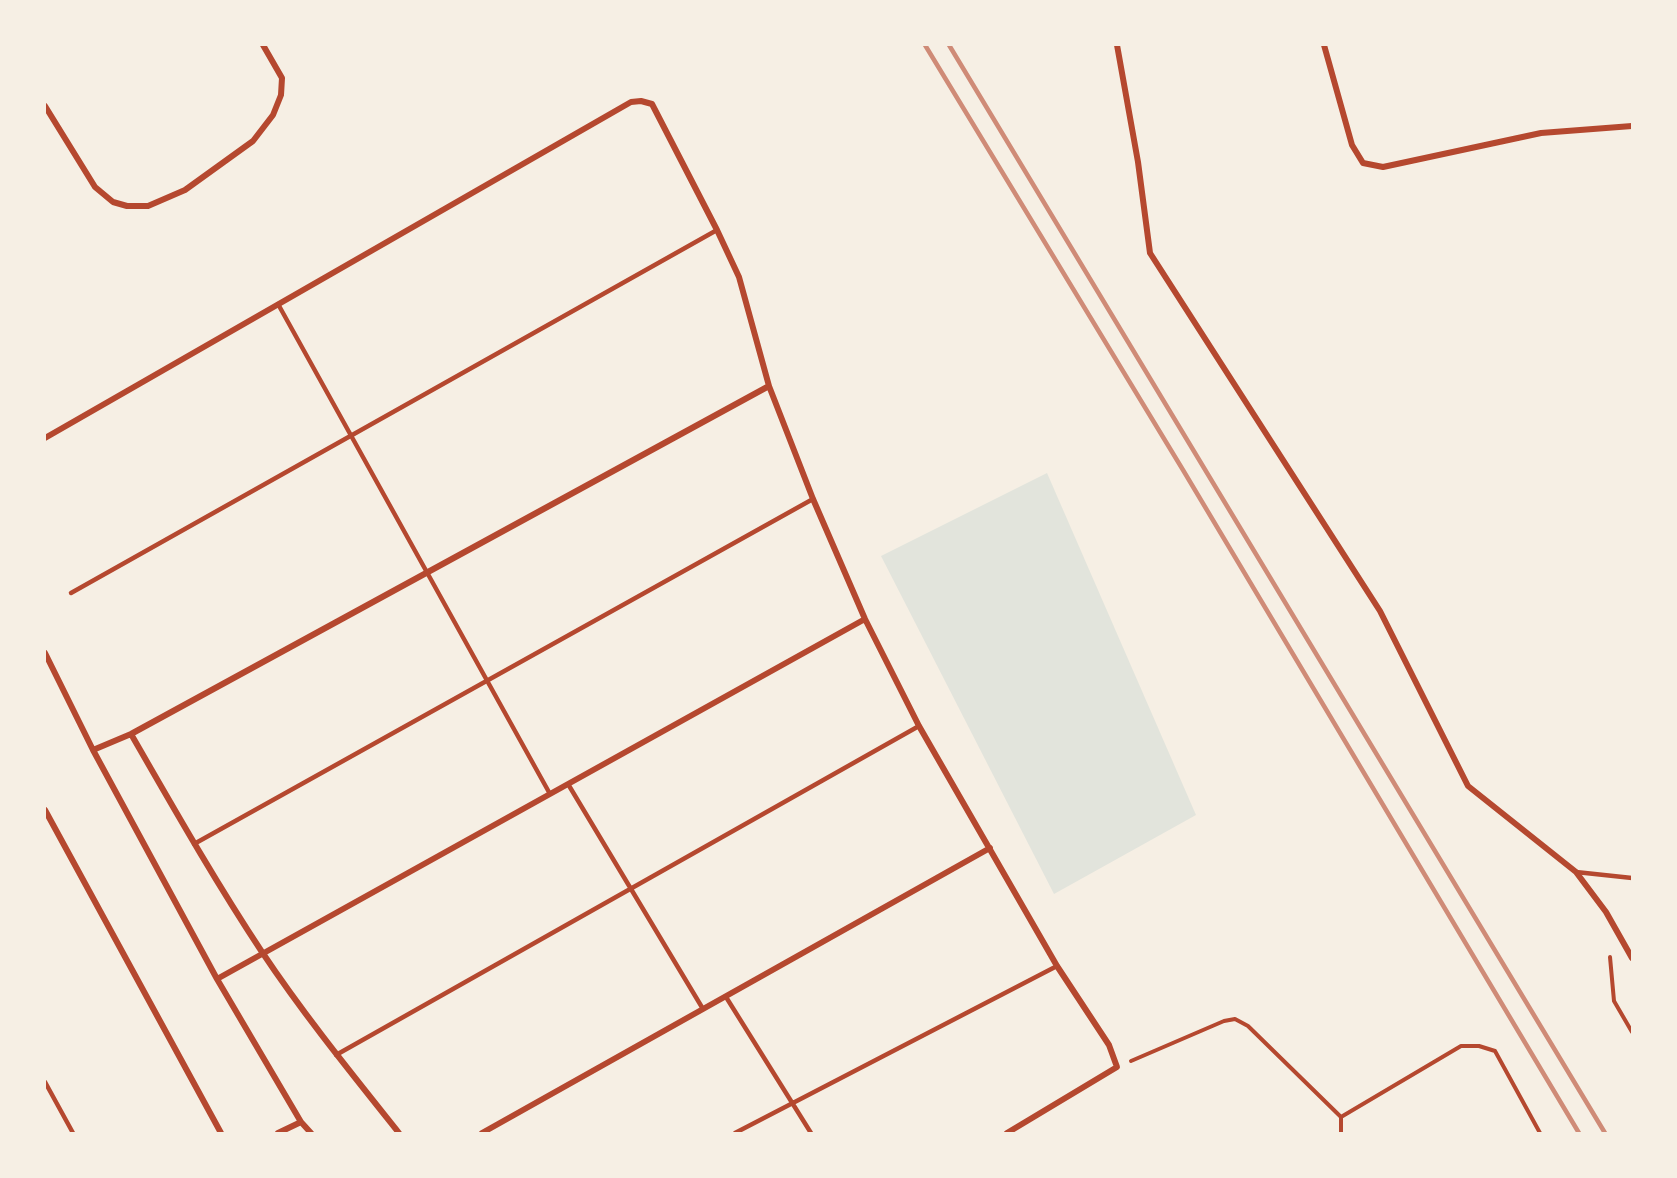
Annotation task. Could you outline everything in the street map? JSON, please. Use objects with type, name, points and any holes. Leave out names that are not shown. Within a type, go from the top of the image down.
[{"type":"street","points":[[45,106],[95,188],[113,202],[127,206],[148,206],[185,190],[252,141],[273,116],[281,95],[282,78],[263,45]]},
{"type":"street","points":[[1117,45],[1138,162],[1150,253],[1380,611],[1468,786],[1576,872],[1606,912],[1632,958]]},
{"type":"street","points":[[1324,45],[1352,145],[1363,163],[1383,166],[1541,133],[1632,126]]},
{"type":"street","points":[[45,438],[631,102],[641,101],[652,104],[739,277],[769,386],[813,499],[865,619],[919,726],[1057,966],[1109,1045],[1117,1067],[1007,1133]]},
{"type":"street","points":[[93,750],[131,734],[769,386]]},
{"type":"street","points":[[217,979],[865,619]]},
{"type":"street","points":[[45,653],[93,750],[217,979],[301,1122],[311,1133]]},
{"type":"street","points":[[131,734],[195,844],[263,953],[336,1055],[399,1133]]},
{"type":"street","points":[[45,810],[221,1133]]},
{"type":"street","points":[[482,1133],[990,848]]},
{"type":"street","points":[[278,1133],[301,1122]]},
{"type":"lane","points":[[71,593],[717,230]]},
{"type":"lane","points":[[278,304],[550,794]]},
{"type":"lane","points":[[195,844],[813,499]]},
{"type":"lane","points":[[336,1055],[919,726]]},
{"type":"lane","points":[[568,784],[703,1009]]},
{"type":"lane","points":[[1576,872],[1632,878]]},
{"type":"lane","points":[[735,1133],[1057,966]]},
{"type":"lane","points":[[726,997],[811,1133]]},
{"type":"lane","points":[[45,1082],[73,1133]]},
{"type":"path","points":[[1614,1001],[1632,1032]]},
{"type":"path","points":[[1117,1067],[1224,1021],[1235,1019],[1248,1026],[1341,1117],[1341,1133]]},
{"type":"path","points":[[1341,1117],[1461,1046],[1479,1046],[1495,1051],[1540,1133]]},
{"type":"shaded area","points":[[1047,473],[1196,815],[1054,894],[881,556]]},
{"type":"railway","points":[[925,45],[1183,470],[1579,1133]]},
{"type":"railway","points":[[949,45],[1605,1133]]}]
